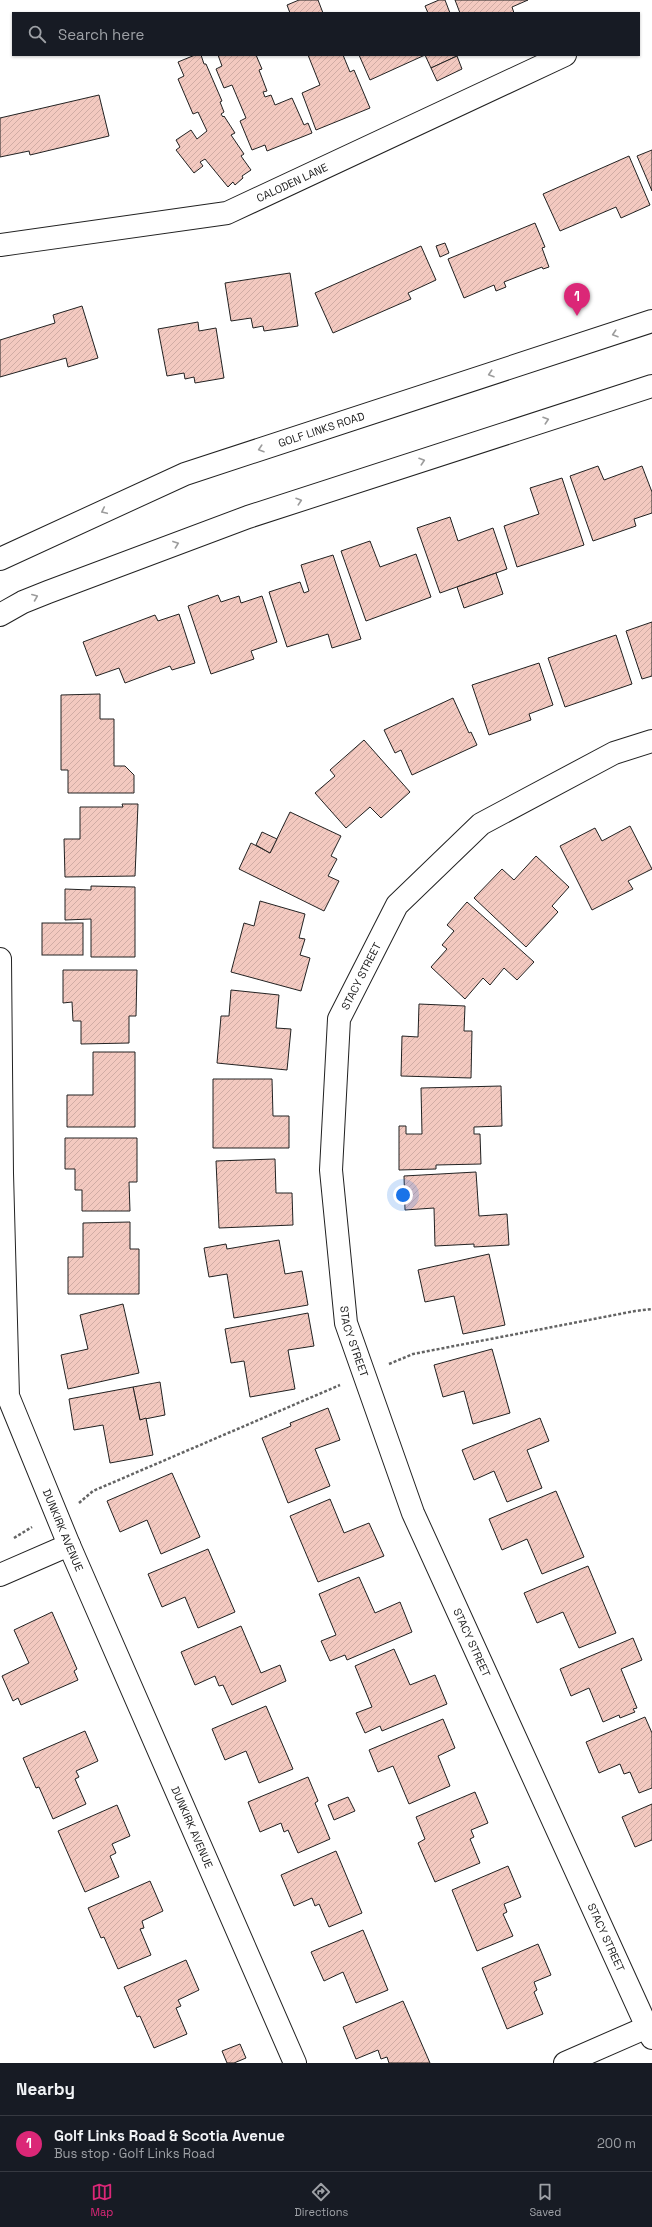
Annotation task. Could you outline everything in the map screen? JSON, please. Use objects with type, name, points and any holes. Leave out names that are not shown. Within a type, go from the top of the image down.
[{"type":"street","name":"CALODEN LANE","points":[[0,245],[227,213],[563,56]]},
{"type":"street","name":"GOLF LINKS ROAD","points":[[0,559],[185,474],[652,322]]},
{"type":"street","points":[[0,615],[23,602],[48,592],[248,517],[652,386]]},
{"type":"street","name":"STACY STREET","points":[[651,2030],[413,1513],[346,1323],[331,1170],[339,1019],[397,905],[481,824],[614,753],[652,741]]},
{"type":"street","name":"DUNKIRK AVENUE","points":[[0,959],[2,1173],[8,1396],[69,1545],[295,2063]]},
{"type":"street","points":[[0,1575],[69,1545]]},
{"type":"street","points":[[565,2063],[651,2030]]},
{"type":"path","points":[[522,1332],[635,1311],[652,1310]]},
{"type":"path","points":[[14,1538],[56,1513],[77,1505],[93,1491],[232,1431]]},
{"type":"building","points":[[299,0],[318,0],[323,12],[290,12],[287,5]]},
{"type":"building","points":[[439,0],[445,0],[450,12],[428,12],[425,6]]},
{"type":"building","points":[[455,0],[528,0],[512,7],[514,12],[460,12]]},
{"type":"building","points":[[193,56],[201,56],[204,64],[206,64],[222,101],[220,102],[224,112],[221,114],[223,117],[224,116],[235,133],[231,135],[244,154],[241,156],[251,170],[242,176],[243,178],[235,185],[233,182],[228,187],[205,159],[200,162],[203,166],[194,173],[176,150],[180,147],[176,140],[191,130],[197,139],[207,131],[198,112],[193,114],[178,79],[184,76],[178,62]]},
{"type":"building","points":[[218,56],[256,56],[262,69],[259,70],[267,91],[263,92],[265,97],[271,95],[275,105],[292,98],[304,125],[308,123],[312,133],[267,151],[265,145],[252,150],[240,121],[246,118],[232,85],[224,88],[216,69],[222,66]]},
{"type":"building","points":[[308,56],[343,56],[350,72],[354,70],[370,108],[316,130],[302,93],[320,85]]},
{"type":"building","points":[[359,56],[423,56],[370,80]]},
{"type":"building","points":[[425,56],[457,56],[431,68]]},
{"type":"building","points":[[457,56],[462,69],[437,81],[431,68]]},
{"type":"building","points":[[99,95],[109,136],[30,155],[29,151],[0,157],[0,118]]},
{"type":"building","points":[[652,150],[652,191],[637,156]]},
{"type":"building","points":[[629,156],[650,205],[621,218],[616,207],[560,231],[543,194]]},
{"type":"building","points":[[535,223],[545,247],[542,248],[549,267],[543,269],[542,267],[504,282],[506,287],[496,291],[494,285],[464,298],[448,259]]},
{"type":"building","points":[[445,243],[449,253],[440,257],[436,246]]},
{"type":"building","points":[[421,246],[436,280],[408,293],[411,299],[333,333],[315,293]]},
{"type":"building","points":[[290,273],[298,326],[264,331],[263,326],[253,328],[251,318],[231,321],[225,283]]},
{"type":"building","points":[[82,306],[98,358],[68,367],[66,358],[0,377],[0,340],[55,323],[53,315]]},
{"type":"building","points":[[198,322],[199,331],[216,328],[224,378],[195,383],[194,377],[185,379],[184,373],[167,376],[158,329]]},
{"type":"building","points":[[598,466],[604,480],[642,466],[652,492],[652,513],[634,519],[636,526],[593,541],[570,476]]},
{"type":"building","points":[[562,478],[584,545],[517,567],[504,526],[539,514],[530,488]]},
{"type":"building","points":[[450,517],[458,541],[493,528],[507,569],[440,593],[417,528]]},
{"type":"building","points":[[370,541],[380,567],[416,554],[431,597],[366,621],[341,551]]},
{"type":"building","points":[[333,555],[361,639],[332,648],[328,634],[287,647],[269,592],[300,582],[304,593],[309,591],[301,565]]},
{"type":"building","points":[[496,573],[503,594],[464,608],[457,587]]},
{"type":"building","points":[[218,595],[221,602],[239,596],[241,603],[262,596],[277,642],[251,651],[254,659],[211,674],[188,606]]},
{"type":"building","points":[[179,614],[195,663],[172,670],[170,666],[125,683],[119,668],[96,676],[83,642],[155,615],[158,621]]},
{"type":"building","points":[[652,622],[652,676],[642,679],[626,631]]},
{"type":"building","points":[[616,635],[632,684],[565,707],[548,658]]},
{"type":"building","points":[[539,663],[553,705],[529,714],[531,720],[489,735],[472,685]]},
{"type":"building","points":[[100,694],[100,719],[114,719],[114,766],[125,766],[134,775],[134,793],[68,793],[68,770],[61,770],[61,695]]},
{"type":"building","points":[[453,698],[469,733],[471,732],[477,745],[412,775],[401,750],[395,753],[384,730]]},
{"type":"building","points":[[364,740],[410,792],[381,818],[370,807],[346,828],[315,793],[335,776],[330,770]]},
{"type":"building","points":[[122,804],[138,804],[135,876],[65,877],[64,839],[80,839],[80,807],[123,807]]},
{"type":"building","points":[[290,812],[341,836],[331,856],[337,859],[328,876],[339,881],[324,911],[239,869],[251,843],[270,853]]},
{"type":"building","points":[[630,826],[652,869],[628,881],[633,889],[592,910],[560,846],[595,828],[602,841]]},
{"type":"building","points":[[262,832],[277,839],[270,853],[256,845]]},
{"type":"building","points":[[536,856],[569,887],[552,906],[558,912],[526,947],[474,898],[502,869],[514,880]]},
{"type":"building","points":[[91,886],[135,887],[135,957],[91,957],[91,919],[65,920],[65,889],[91,890]]},
{"type":"building","points":[[260,901],[305,914],[299,938],[305,939],[300,955],[310,958],[301,991],[231,972],[244,923],[254,926]]},
{"type":"building","points":[[467,902],[534,962],[517,980],[504,968],[490,985],[483,978],[465,999],[431,967],[447,949],[442,945],[454,931],[447,925]]},
{"type":"building","points":[[42,923],[83,923],[83,955],[42,955]]},
{"type":"building","points":[[63,970],[137,970],[136,1016],[129,1016],[129,1043],[81,1044],[81,1021],[73,1021],[72,1002],[63,1003]]},
{"type":"building","points":[[231,990],[279,995],[276,1028],[291,1029],[287,1070],[217,1063],[221,1016],[229,1016]]},
{"type":"building","points":[[419,1004],[465,1006],[464,1031],[472,1031],[471,1078],[401,1076],[402,1036],[418,1037]]},
{"type":"building","points":[[93,1052],[135,1052],[135,1127],[67,1127],[67,1095],[93,1095]]},
{"type":"building","points":[[213,1079],[272,1079],[273,1116],[289,1116],[289,1148],[213,1148]]},
{"type":"building","points":[[501,1086],[502,1126],[474,1127],[474,1134],[480,1134],[481,1164],[436,1165],[436,1169],[399,1170],[399,1126],[406,1126],[406,1134],[422,1134],[421,1088]]},
{"type":"building","points":[[65,1138],[137,1138],[137,1182],[129,1182],[130,1211],[82,1211],[82,1190],[75,1190],[75,1169],[65,1169]]},
{"type":"building","points":[[275,1159],[276,1193],[292,1193],[293,1225],[219,1228],[216,1161]]},
{"type":"building","points":[[476,1172],[479,1216],[507,1214],[509,1245],[474,1247],[474,1244],[435,1246],[434,1208],[405,1210],[404,1176]]},
{"type":"building","points":[[130,1222],[130,1249],[139,1249],[139,1294],[68,1294],[68,1257],[83,1257],[83,1223]]},
{"type":"building","points":[[279,1240],[285,1274],[302,1271],[308,1305],[234,1318],[227,1274],[209,1277],[204,1248],[226,1244],[227,1249]]},
{"type":"building","points":[[489,1254],[505,1325],[463,1334],[454,1296],[425,1302],[418,1270]]},
{"type":"building","points":[[123,1304],[139,1373],[68,1389],[61,1355],[88,1349],[80,1315]]},
{"type":"building","points":[[308,1313],[314,1346],[288,1350],[295,1389],[250,1397],[244,1361],[231,1363],[225,1329]]},
{"type":"building","points":[[492,1349],[510,1413],[473,1424],[464,1391],[443,1397],[434,1365]]},
{"type":"building","points":[[160,1382],[165,1415],[140,1420],[133,1387]]},
{"type":"building","points":[[133,1387],[140,1420],[146,1418],[153,1455],[110,1463],[103,1425],[74,1430],[69,1399]]},
{"type":"building","points":[[328,1408],[340,1440],[315,1449],[330,1486],[288,1503],[262,1438],[291,1426],[290,1423]]},
{"type":"building","points":[[540,1418],[549,1441],[527,1450],[542,1488],[507,1502],[494,1471],[474,1480],[462,1450]]},
{"type":"building","points":[[172,1473],[200,1537],[161,1554],[147,1520],[120,1532],[107,1501]]},
{"type":"building","points":[[556,1491],[584,1557],[542,1574],[527,1539],[502,1550],[489,1519]]},
{"type":"building","points":[[330,1499],[344,1533],[369,1523],[384,1556],[318,1582],[290,1516]]},
{"type":"building","points":[[208,1549],[235,1612],[198,1628],[185,1597],[162,1607],[148,1574]]},
{"type":"building","points":[[588,1566],[616,1633],[579,1648],[563,1612],[537,1623],[524,1593]]},
{"type":"building","points":[[359,1577],[375,1613],[400,1602],[412,1632],[347,1660],[345,1655],[330,1661],[321,1641],[336,1635],[319,1594]]},
{"type":"building","points":[[52,1612],[77,1669],[74,1671],[78,1680],[21,1705],[18,1698],[13,1701],[2,1676],[29,1663],[14,1630]]},
{"type":"building","points":[[241,1626],[261,1673],[280,1665],[286,1681],[232,1705],[223,1685],[219,1686],[215,1676],[195,1685],[181,1652]]},
{"type":"building","points":[[633,1638],[642,1660],[621,1669],[637,1708],[633,1709],[635,1712],[620,1718],[619,1715],[603,1722],[589,1688],[571,1696],[560,1669]]},
{"type":"building","points":[[394,1649],[410,1685],[435,1675],[447,1704],[382,1731],[380,1726],[365,1733],[356,1713],[372,1707],[355,1666]]},
{"type":"building","points":[[266,1706],[293,1769],[259,1783],[246,1751],[225,1760],[212,1729]]},
{"type":"building","points":[[645,1717],[652,1733],[652,1788],[639,1793],[630,1772],[624,1774],[620,1764],[599,1773],[586,1742]]},
{"type":"building","points":[[443,1719],[455,1748],[438,1756],[450,1786],[409,1804],[393,1766],[378,1772],[369,1750]]},
{"type":"building","points":[[85,1731],[98,1761],[76,1771],[79,1777],[75,1779],[86,1804],[53,1819],[39,1787],[36,1788],[23,1758]]},
{"type":"building","points":[[308,1777],[318,1801],[315,1803],[330,1839],[298,1853],[288,1830],[284,1832],[281,1823],[260,1832],[248,1802]]},
{"type":"building","points":[[475,1792],[488,1823],[471,1830],[474,1837],[470,1839],[480,1863],[435,1882],[418,1843],[425,1839],[416,1817]]},
{"type":"building","points":[[348,1797],[355,1811],[334,1820],[328,1805]]},
{"type":"building","points":[[652,1804],[652,1840],[635,1847],[622,1817]]},
{"type":"building","points":[[117,1805],[130,1836],[112,1844],[116,1853],[110,1856],[119,1877],[85,1892],[58,1831]]},
{"type":"building","points":[[336,1851],[362,1913],[329,1927],[319,1904],[315,1906],[312,1898],[294,1906],[281,1875]]},
{"type":"building","points":[[508,1866],[521,1897],[504,1904],[507,1912],[503,1914],[513,1936],[477,1951],[452,1890]]},
{"type":"building","points":[[150,1881],[163,1911],[142,1921],[144,1928],[140,1929],[151,1955],[118,1969],[104,1937],[101,1938],[88,1908]]},
{"type":"building","points":[[363,1930],[388,1990],[356,2003],[343,1972],[324,1981],[311,1952]]},
{"type":"building","points":[[538,1944],[551,1975],[534,1982],[537,1990],[534,1992],[543,2014],[507,2029],[482,1968]]},
{"type":"building","points":[[186,1960],[199,1990],[178,2000],[181,2006],[176,2008],[187,2034],[154,2048],[140,2016],[137,2017],[124,1987]]},
{"type":"building","points":[[403,2001],[430,2063],[389,2063],[387,2057],[381,2059],[378,2050],[356,2059],[343,2027]]},
{"type":"building","points":[[240,2044],[246,2058],[234,2063],[227,2063],[222,2051]]},
{"type":"place","name":"Golf Links Road & Scotia Avenue","points":[[577,316]]}]
